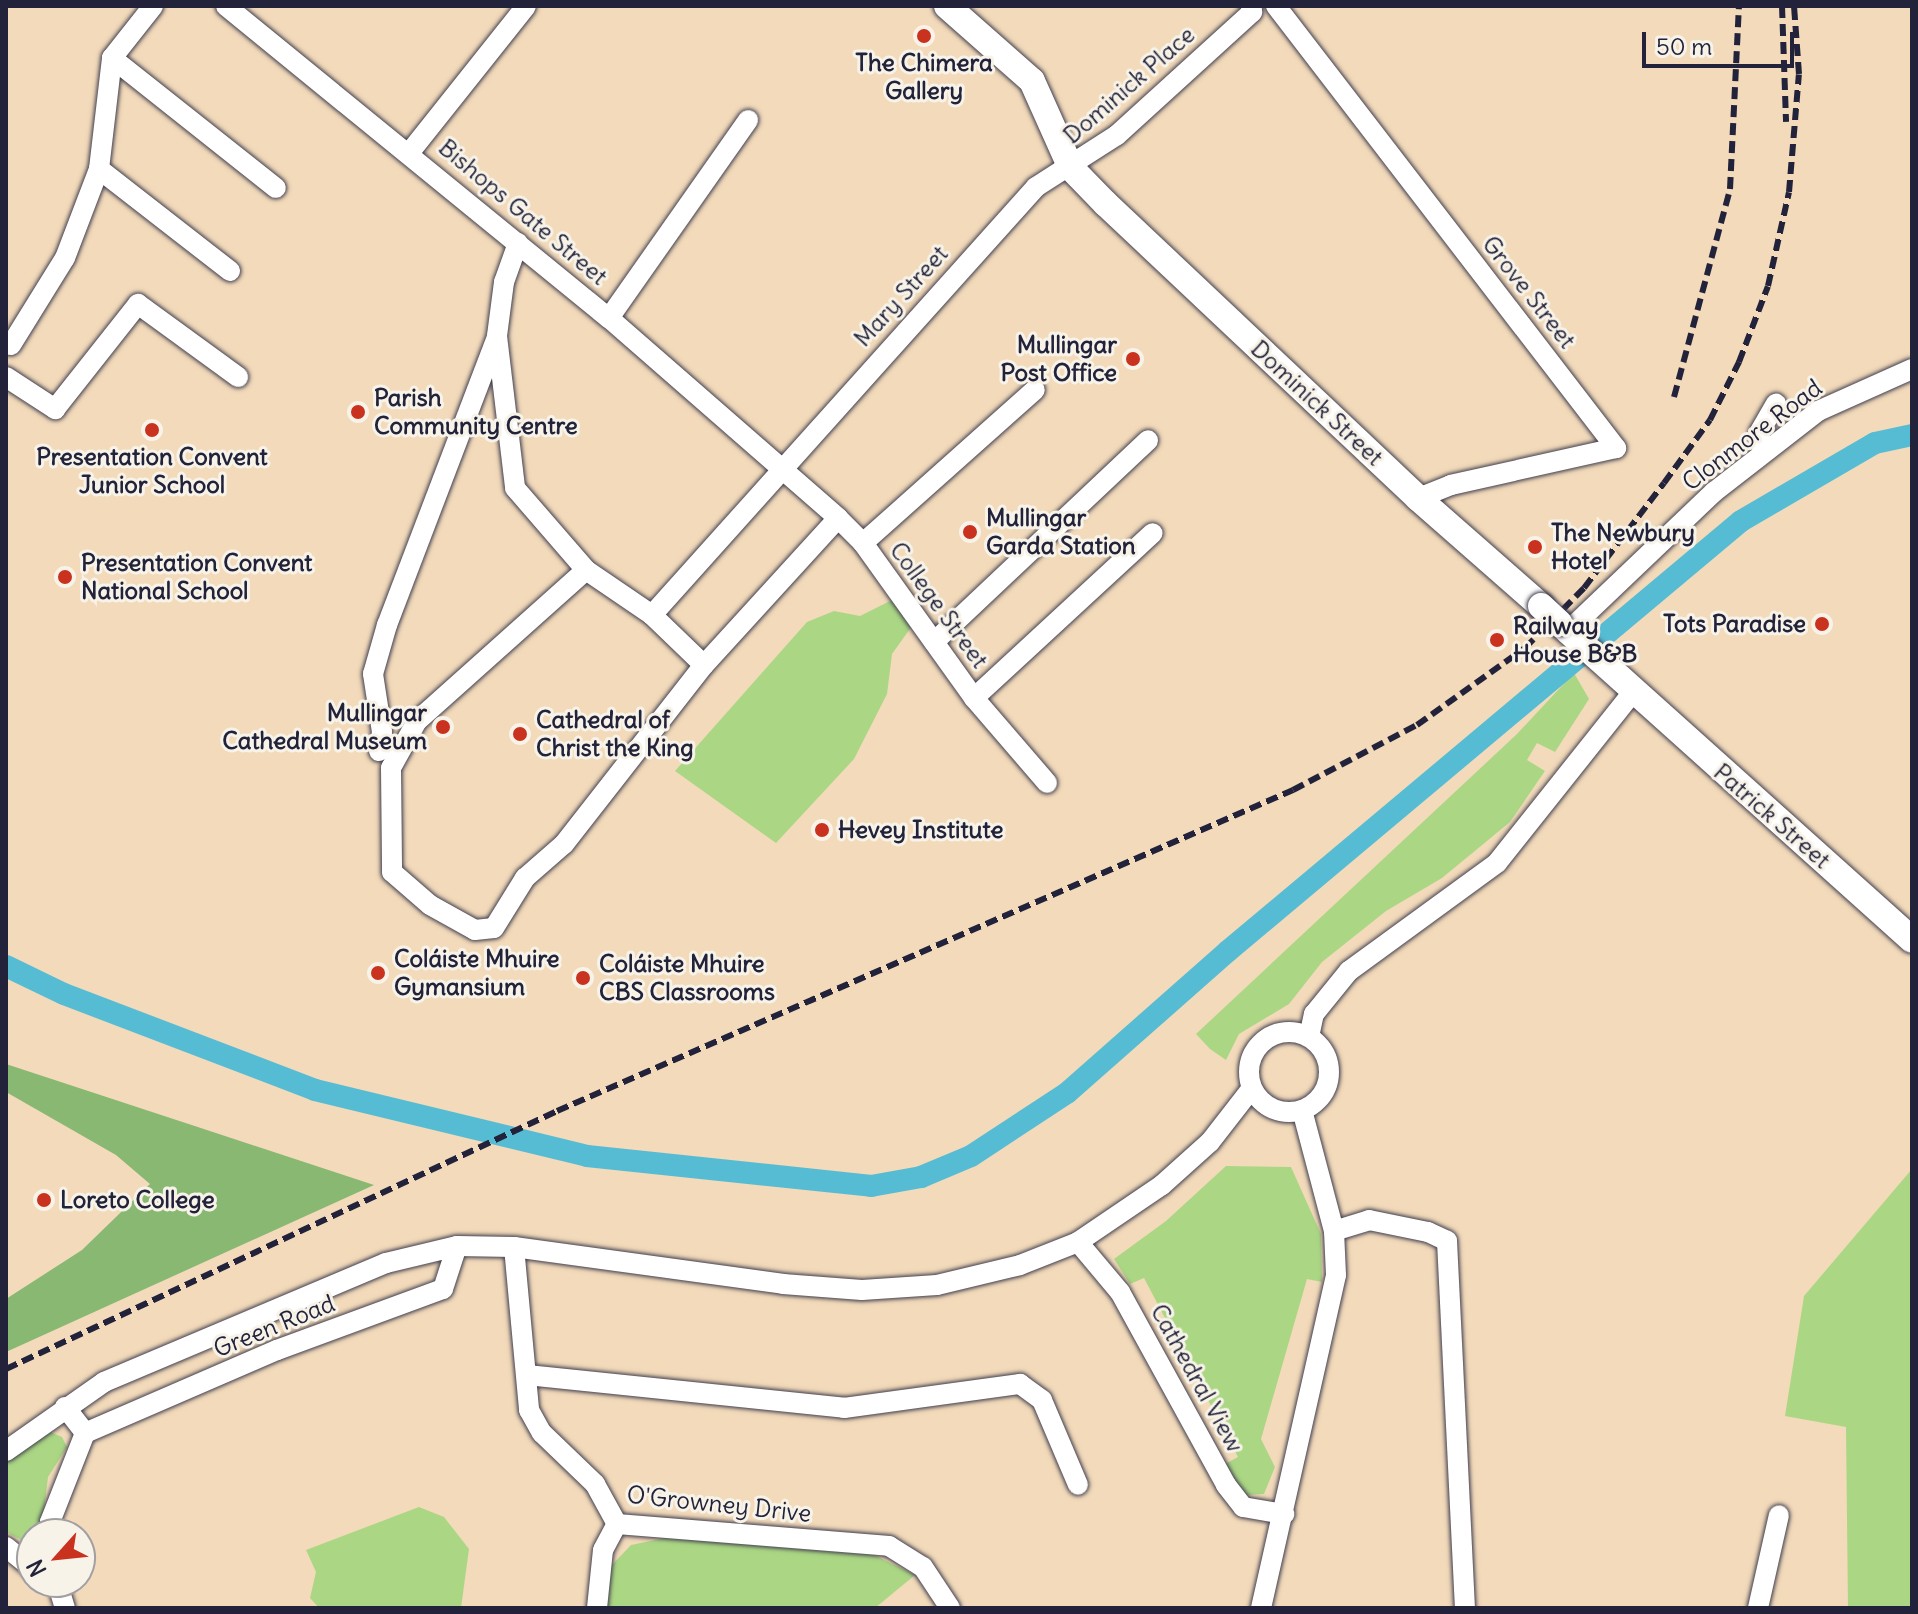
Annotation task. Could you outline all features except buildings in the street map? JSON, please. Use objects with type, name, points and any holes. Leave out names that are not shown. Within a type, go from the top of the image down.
[{"type":"main road","points":[[947,6],[1032,81],[1071,168]]},
{"type":"main road","name":"Dominick Street","points":[[1071,168],[1418,498],[1633,692]]},
{"type":"main road","name":"Patrick Street","points":[[1633,692],[1912,940]]},
{"type":"street","points":[[11,345],[65,258],[99,169],[112,58],[153,6]]},
{"type":"street","name":"Bishops Gate Street","points":[[226,6],[410,152],[609,318],[778,470]]},
{"type":"street","points":[[410,152],[526,6]]},
{"type":"street","name":"Dominick Place","points":[[1071,168],[1117,135],[1252,12],[1251,6]]},
{"type":"street","name":"Grove Street","points":[[1276,6],[1616,448],[1451,485],[1418,498]]},
{"type":"street","points":[[112,58],[276,188]]},
{"type":"street","points":[[609,318],[748,120]]},
{"type":"street","name":"Mary Street","points":[[652,615],[778,470],[1036,187],[1071,168]]},
{"type":"street","points":[[99,169],[230,271]]},
{"type":"street","points":[[379,751],[382,732],[373,674],[387,625],[497,336],[504,282],[518,243]]},
{"type":"street","points":[[6,377],[55,409],[138,304],[238,377]]},
{"type":"street","points":[[497,336],[515,488],[586,570],[652,615],[704,665]]},
{"type":"street","name":"Clonmore Road","points":[[1559,623],[1714,492],[1818,411],[1912,369]]},
{"type":"street","points":[[863,543],[1035,390]]},
{"type":"street","points":[[1763,453],[1759,433],[1776,403]]},
{"type":"street","points":[[934,642],[1148,440]]},
{"type":"street","name":"College Street","points":[[778,470],[838,518],[863,543],[974,698],[1047,783]]},
{"type":"street","points":[[586,570],[417,721],[391,768],[392,872],[430,905],[475,930],[494,928],[525,878],[564,844],[704,665],[838,518]]},
{"type":"street","points":[[974,698],[1153,533]]},
{"type":"street","points":[[1309,1037],[1314,1014],[1349,971],[1497,863],[1633,692]]},
{"type":"street","points":[[1286,1032],[1309,1037],[1325,1055],[1328,1079],[1315,1103],[1302,1110],[1275,1110],[1252,1088],[1249,1063],[1262,1042],[1286,1032]]},
{"type":"street","points":[[467,1246],[514,1247],[783,1284],[862,1290],[937,1285],[1020,1265],[1078,1242],[1172,1177],[1210,1142],[1252,1088]]},
{"type":"street","points":[[1261,1608],[1336,1275],[1334,1231],[1302,1110]]},
{"type":"street","points":[[1334,1231],[1369,1220],[1428,1232],[1447,1241],[1465,1608]]},
{"type":"street","name":"Cathedral View","points":[[1078,1242],[1120,1292],[1226,1485],[1243,1507],[1284,1514]]},
{"type":"street","name":"Green Road","points":[[6,1451],[104,1382],[386,1263],[467,1246]]},
{"type":"street","name":"Green Road","points":[[85,1433],[277,1350],[443,1289],[467,1246]]},
{"type":"street","name":"O'Growney Drive","points":[[514,1247],[529,1410],[542,1433],[595,1484],[617,1524],[889,1546],[923,1567],[950,1608]]},
{"type":"street","points":[[527,1375],[844,1408],[1020,1384],[1042,1400],[1078,1485]]},
{"type":"street","points":[[52,1518],[85,1433],[65,1407]]},
{"type":"street","points":[[1758,1608],[1779,1515]]},
{"type":"street","points":[[597,1608],[603,1550],[617,1524]]},
{"type":"green space","points":[[892,600],[912,626],[892,654],[887,694],[854,759],[776,843],[675,771],[807,622],[834,611],[860,616]]},
{"type":"green space","points":[[1574,673],[1589,699],[1555,752],[1537,743],[1527,760],[1545,771],[1510,822],[1442,878],[1386,911],[1322,962],[1289,1004],[1239,1034],[1226,1060],[1210,1049],[1196,1034],[1517,734]]},
{"type":"green space","points":[[6,1064],[374,1185],[6,1352],[6,1299],[82,1250],[150,1184],[116,1155],[6,1092]]},
{"type":"green space","points":[[1226,1166],[1291,1167],[1321,1234],[1322,1282],[1307,1279],[1261,1439],[1275,1467],[1264,1494],[1245,1495],[1225,1464],[1238,1457],[1144,1278],[1130,1284],[1114,1259],[1166,1221]]},
{"type":"green space","points":[[1912,1169],[1912,1608],[1848,1608],[1846,1427],[1785,1416],[1804,1296]]},
{"type":"green space","points":[[48,1431],[62,1437],[67,1447],[48,1477],[43,1518],[16,1518],[16,1537],[6,1532],[6,1462]]},
{"type":"green space","points":[[419,1507],[444,1517],[469,1549],[461,1608],[319,1608],[310,1598],[316,1572],[306,1550]]},
{"type":"green space","points":[[665,1538],[874,1555],[915,1575],[875,1608],[608,1608],[610,1567],[631,1545]]},
{"type":"waterway","points":[[6,966],[64,994],[315,1090],[587,1156],[871,1186],[921,1177],[971,1156],[1067,1093],[1228,951],[1741,521],[1875,443],[1912,435]]},
{"type":"railway","points":[[1674,397],[1730,189],[1739,6]]},
{"type":"railway","points":[[1782,6],[1786,122]]},
{"type":"railway","points":[[6,1369],[557,1111],[1293,790],[1417,725],[1525,648],[1584,588],[1664,483],[1710,420],[1739,362],[1768,286],[1789,192],[1799,74],[1794,6]]},
{"type":"place","name":"The Chimera Gallery","points":[[924,36]]},
{"type":"place","name":"Mullingar Post Office","points":[[1133,359]]},
{"type":"place","name":"Parish Community Centre","points":[[358,412]]},
{"type":"place","name":"Presentation Convent Junior School","points":[[152,430]]},
{"type":"place","name":"Mullingar Garda Station","points":[[970,532]]},
{"type":"place","name":"The Newbury Hotel","points":[[1535,547]]},
{"type":"place","name":"Presentation Convent National School","points":[[65,577]]},
{"type":"place","name":"Tots Paradise","points":[[1822,624]]},
{"type":"place","name":"Railway House B&B","points":[[1497,640]]},
{"type":"place","name":"Mullingar Cathedral Museum","points":[[443,727]]},
{"type":"place","name":"Cathedral of Christ the King","points":[[520,734]]},
{"type":"place","name":"Hevey Institute","points":[[822,830]]},
{"type":"place","name":"Coláiste Mhuire Gymansium","points":[[378,973]]},
{"type":"place","name":"Coláiste Mhuire CBS Classrooms","points":[[583,978]]},
{"type":"place","name":"Loreto College","points":[[44,1200]]}]
